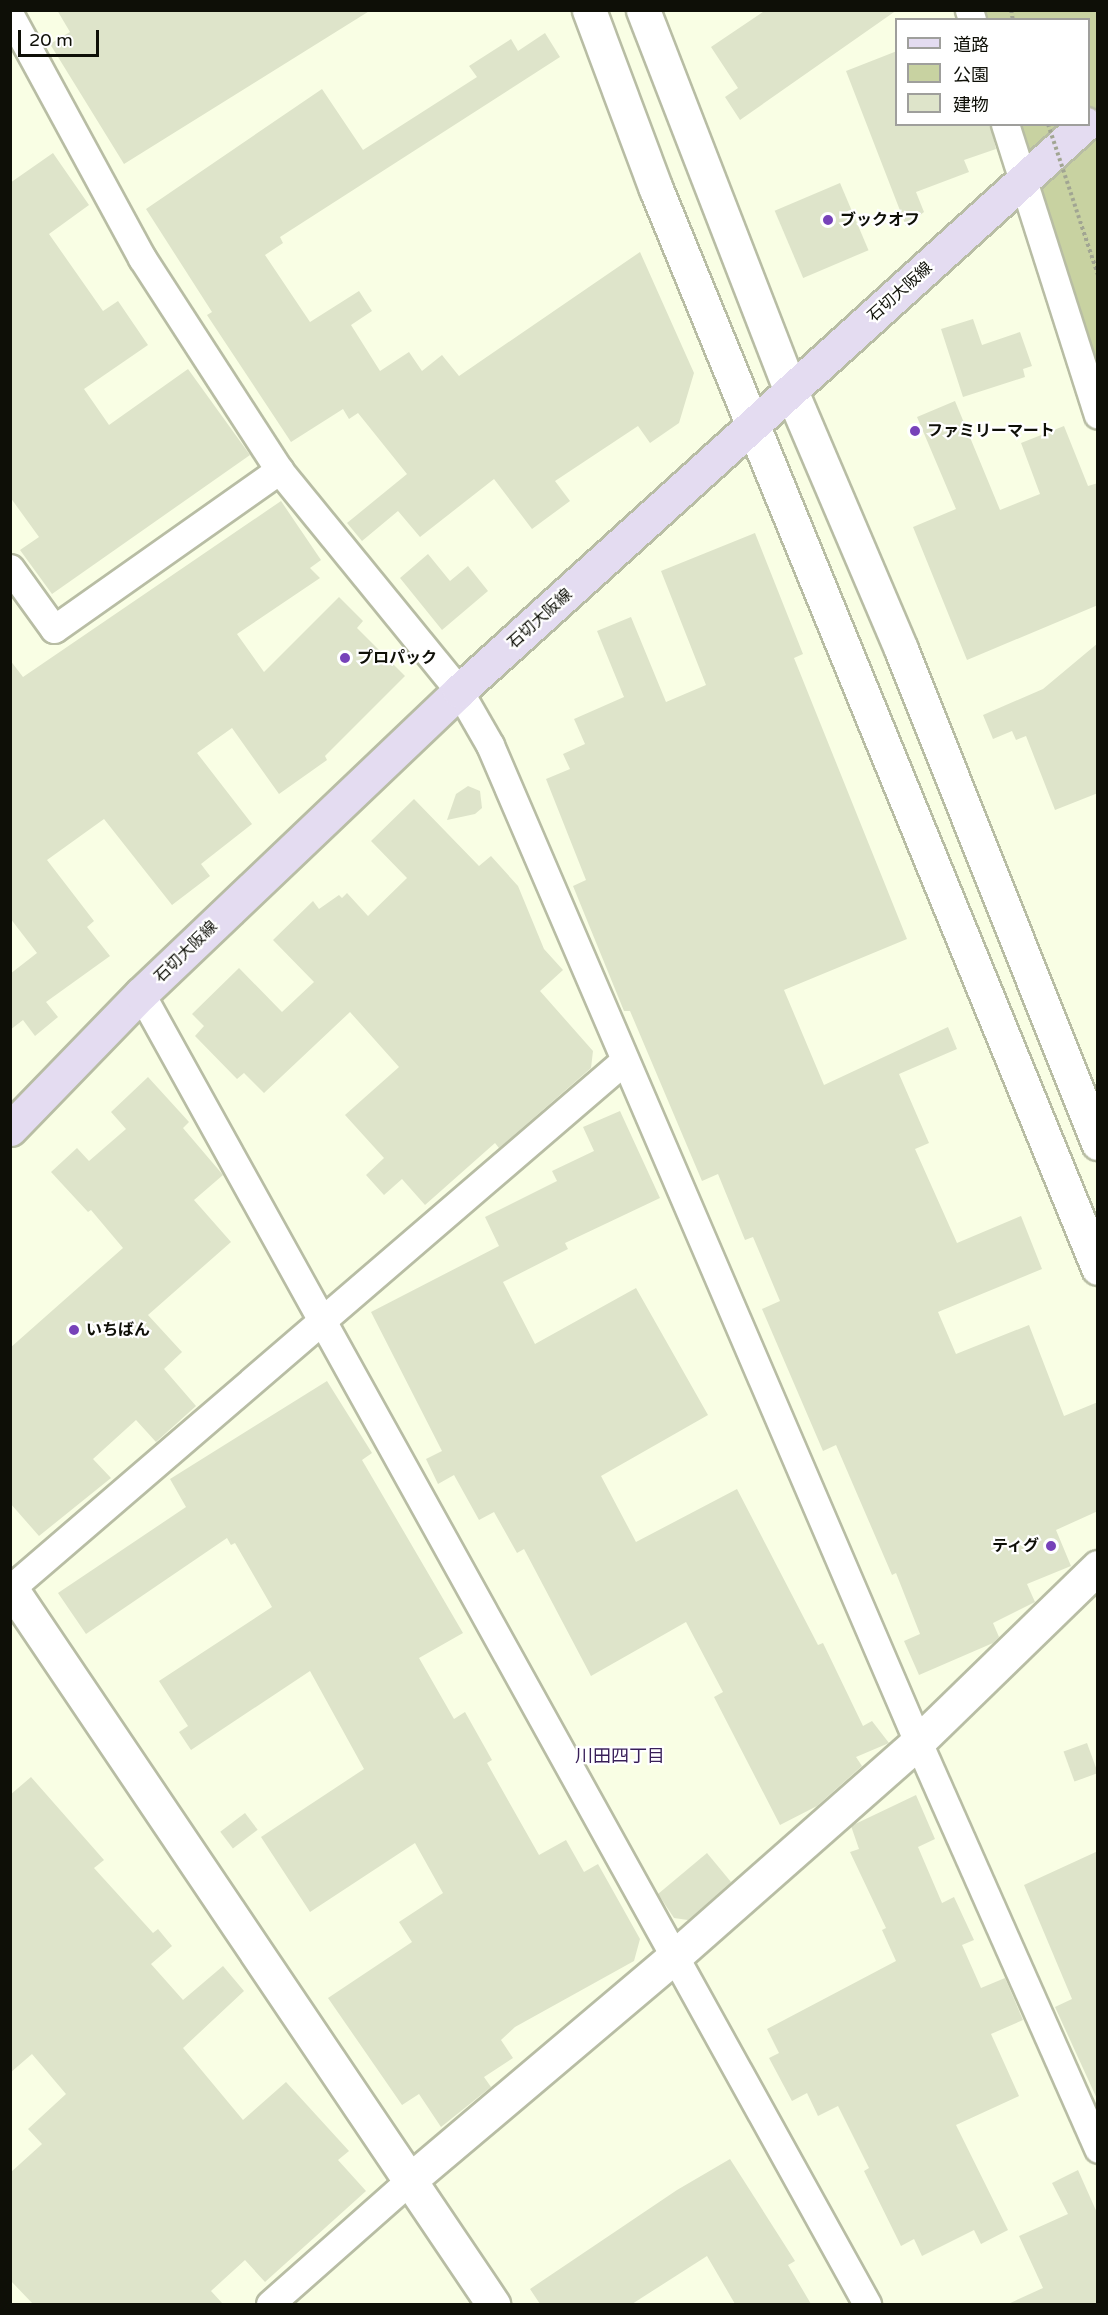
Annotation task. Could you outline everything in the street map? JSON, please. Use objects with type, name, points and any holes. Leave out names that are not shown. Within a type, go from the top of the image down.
[{"type":"main road","name":"石切大阪線","points":[[10,1129],[141,994],[459,691],[1083,126]]},
{"type":"street","points":[[590,10],[656,189],[1098,1268]]},
{"type":"street","points":[[643,10],[791,391],[902,649],[1098,1143]]},
{"type":"street","points":[[10,15],[142,258],[279,470],[459,691],[490,745],[918,1743],[1098,2150]]},
{"type":"street","points":[[1006,126],[1098,415]]},
{"type":"street","points":[[10,568],[54,629],[279,470]]},
{"type":"street","points":[[141,994],[673,1958],[867,2304]]},
{"type":"street","points":[[493,2304],[11,1588],[320,1319],[624,1061]]},
{"type":"street","points":[[270,2304],[410,2180],[673,1958],[918,1743],[1098,1567]]},
{"type":"path","points":[[1049,126],[1098,274]]},
{"type":"green space","points":[[984,11],[1097,11],[1097,367],[1020,126],[1090,126],[1090,18],[987,18]]},
{"type":"building","points":[[57,10],[371,10],[124,164],[50,44],[70,32]]},
{"type":"building","points":[[766,10],[897,10],[740,120],[725,97],[738,88],[711,47]]},
{"type":"building","points":[[545,33],[560,57],[280,237],[283,243],[265,255],[310,322],[359,291],[372,311],[351,325],[380,371],[409,352],[422,371],[442,355],[459,376],[640,252],[694,373],[679,423],[650,443],[638,426],[555,481],[570,501],[532,529],[494,479],[420,537],[398,511],[362,541],[347,523],[407,474],[358,413],[349,419],[343,409],[291,442],[207,315],[212,312],[146,209],[322,89],[363,150],[477,77],[469,66],[511,39],[518,51]]},
{"type":"building","points":[[895,52],[895,126],[990,126],[996,149],[964,160],[969,172],[916,192],[924,212],[906,226],[846,71]]},
{"type":"building","points":[[53,153],[89,205],[49,234],[103,311],[118,301],[148,345],[84,389],[109,425],[188,369],[250,455],[52,594],[20,550],[39,537],[10,497],[10,183]]},
{"type":"building","points":[[840,183],[869,250],[803,278],[775,211]]},
{"type":"building","points":[[973,319],[982,345],[1020,332],[1032,366],[1023,369],[1025,377],[963,397],[941,329]]},
{"type":"building","points":[[955,401],[1000,510],[1040,494],[1021,443],[1064,426],[1088,486],[1098,483],[1098,605],[967,660],[913,527],[956,509],[917,417]]},
{"type":"building","points":[[281,501],[321,560],[310,568],[320,578],[237,634],[264,672],[339,597],[363,621],[357,628],[405,676],[325,756],[327,760],[279,794],[232,728],[197,753],[252,824],[201,864],[210,876],[172,905],[104,819],[47,860],[94,921],[87,927],[110,956],[46,1002],[58,1017],[35,1036],[23,1020],[10,1030],[10,974],[37,953],[10,918],[10,660],[23,677]]},
{"type":"building","points":[[755,533],[803,654],[794,658],[907,939],[784,990],[824,1085],[948,1027],[957,1049],[899,1074],[929,1143],[915,1149],[957,1243],[1021,1216],[1042,1269],[938,1312],[956,1354],[1029,1325],[1064,1416],[1098,1402],[1098,1511],[1056,1530],[1071,1566],[1027,1584],[1035,1602],[993,1623],[999,1637],[993,1643],[919,1675],[904,1641],[920,1634],[896,1573],[892,1575],[836,1445],[823,1451],[762,1309],[780,1301],[753,1237],[745,1240],[718,1174],[702,1181],[630,1011],[624,1011],[573,886],[586,880],[546,779],[570,769],[563,754],[585,744],[574,719],[624,697],[597,631],[631,617],[666,702],[706,685],[661,571]]},
{"type":"building","points":[[428,554],[450,581],[468,566],[488,591],[442,630],[400,578]]},
{"type":"building","points":[[1098,643],[1098,793],[1055,810],[1026,736],[1016,740],[1012,731],[993,739],[983,715],[1043,689]]},
{"type":"building","points":[[468,786],[480,791],[482,808],[475,814],[447,820],[456,794]]},
{"type":"building","points":[[414,799],[479,866],[491,856],[518,886],[544,949],[563,970],[540,991],[593,1051],[591,1068],[499,1148],[495,1143],[425,1205],[402,1179],[384,1195],[366,1175],[384,1158],[345,1115],[399,1067],[350,1012],[264,1093],[244,1073],[237,1079],[195,1036],[204,1026],[192,1014],[239,968],[282,1012],[314,982],[273,940],[313,901],[319,909],[339,895],[342,898],[347,893],[368,916],[407,878],[371,841]]},
{"type":"building","points":[[148,1077],[189,1122],[183,1128],[223,1175],[194,1200],[231,1242],[148,1315],[182,1352],[164,1369],[196,1406],[156,1442],[136,1420],[93,1459],[111,1478],[39,1536],[10,1503],[10,1348],[123,1248],[91,1210],[88,1212],[51,1172],[77,1148],[89,1161],[126,1129],[111,1112]]},
{"type":"building","points":[[620,1111],[660,1198],[565,1243],[568,1249],[503,1282],[535,1344],[636,1288],[708,1415],[601,1476],[636,1542],[737,1489],[818,1645],[823,1643],[863,1726],[872,1721],[889,1743],[856,1757],[862,1766],[817,1806],[780,1825],[714,1697],[723,1692],[686,1622],[591,1676],[524,1549],[517,1553],[494,1512],[479,1520],[454,1475],[438,1484],[426,1459],[442,1451],[371,1312],[499,1246],[485,1217],[557,1181],[552,1171],[594,1151],[583,1127]]},
{"type":"building","points":[[327,1381],[372,1453],[362,1460],[463,1633],[419,1658],[454,1719],[465,1712],[492,1760],[487,1763],[539,1855],[566,1840],[584,1872],[598,1864],[640,1939],[634,1961],[515,2027],[501,2040],[513,2058],[484,2077],[491,2087],[441,2127],[419,2094],[402,2105],[328,1998],[412,1942],[399,1922],[443,1893],[415,1843],[310,1912],[261,1837],[364,1769],[310,1671],[191,1750],[179,1732],[188,1726],[159,1681],[272,1607],[235,1543],[231,1545],[227,1538],[86,1634],[58,1593],[186,1507],[170,1479]]},
{"type":"building","points":[[1087,1743],[1098,1773],[1074,1782],[1064,1752]]},
{"type":"building","points":[[31,1777],[104,1860],[94,1868],[153,1933],[158,1929],[172,1946],[151,1964],[183,2000],[223,1966],[244,1991],[183,2048],[243,2120],[286,2082],[349,2151],[338,2160],[366,2191],[265,2282],[245,2260],[211,2291],[223,2304],[33,2304],[10,2280],[10,2173],[42,2144],[28,2129],[66,2094],[32,2054],[10,2073],[10,1795]]},
{"type":"building","points":[[916,1795],[935,1839],[918,1847],[942,1903],[954,1897],[974,1940],[962,1945],[981,1988],[1005,1978],[1023,2020],[991,2034],[1019,2096],[956,2125],[1008,2230],[981,2244],[974,2230],[922,2256],[914,2239],[901,2246],[864,2171],[869,2168],[838,2106],[818,2116],[807,2093],[792,2101],[769,2058],[779,2053],[767,2029],[896,1961],[882,1930],[886,1928],[850,1852],[859,1849],[851,1826]]},
{"type":"building","points":[[245,1813],[258,1830],[233,1848],[220,1832]]},
{"type":"building","points":[[1098,1851],[1098,2101],[1055,2007],[1072,1999],[1024,1885]]},
{"type":"building","points":[[707,1853],[731,1882],[688,1920],[674,1918],[658,1894]]},
{"type":"building","points":[[730,2159],[795,2261],[788,2265],[811,2304],[735,2304],[707,2256],[632,2304],[540,2304],[530,2289],[677,2190]]},
{"type":"building","points":[[1078,2170],[1098,2215],[1098,2304],[1008,2304],[1043,2288],[1019,2236],[1068,2214],[1052,2183]]},
{"type":"place","name":"ブックオフ","points":[[828,220]]},
{"type":"place","name":"ファミリーマート","points":[[915,431]]},
{"type":"place","name":"プロパック","points":[[345,658]]},
{"type":"place","name":"いちばん","points":[[74,1330]]},
{"type":"place","name":"ティグ","points":[[1051,1546]]},
{"type":"district","name":"川田四丁目","points":[[620,1756]]}]
